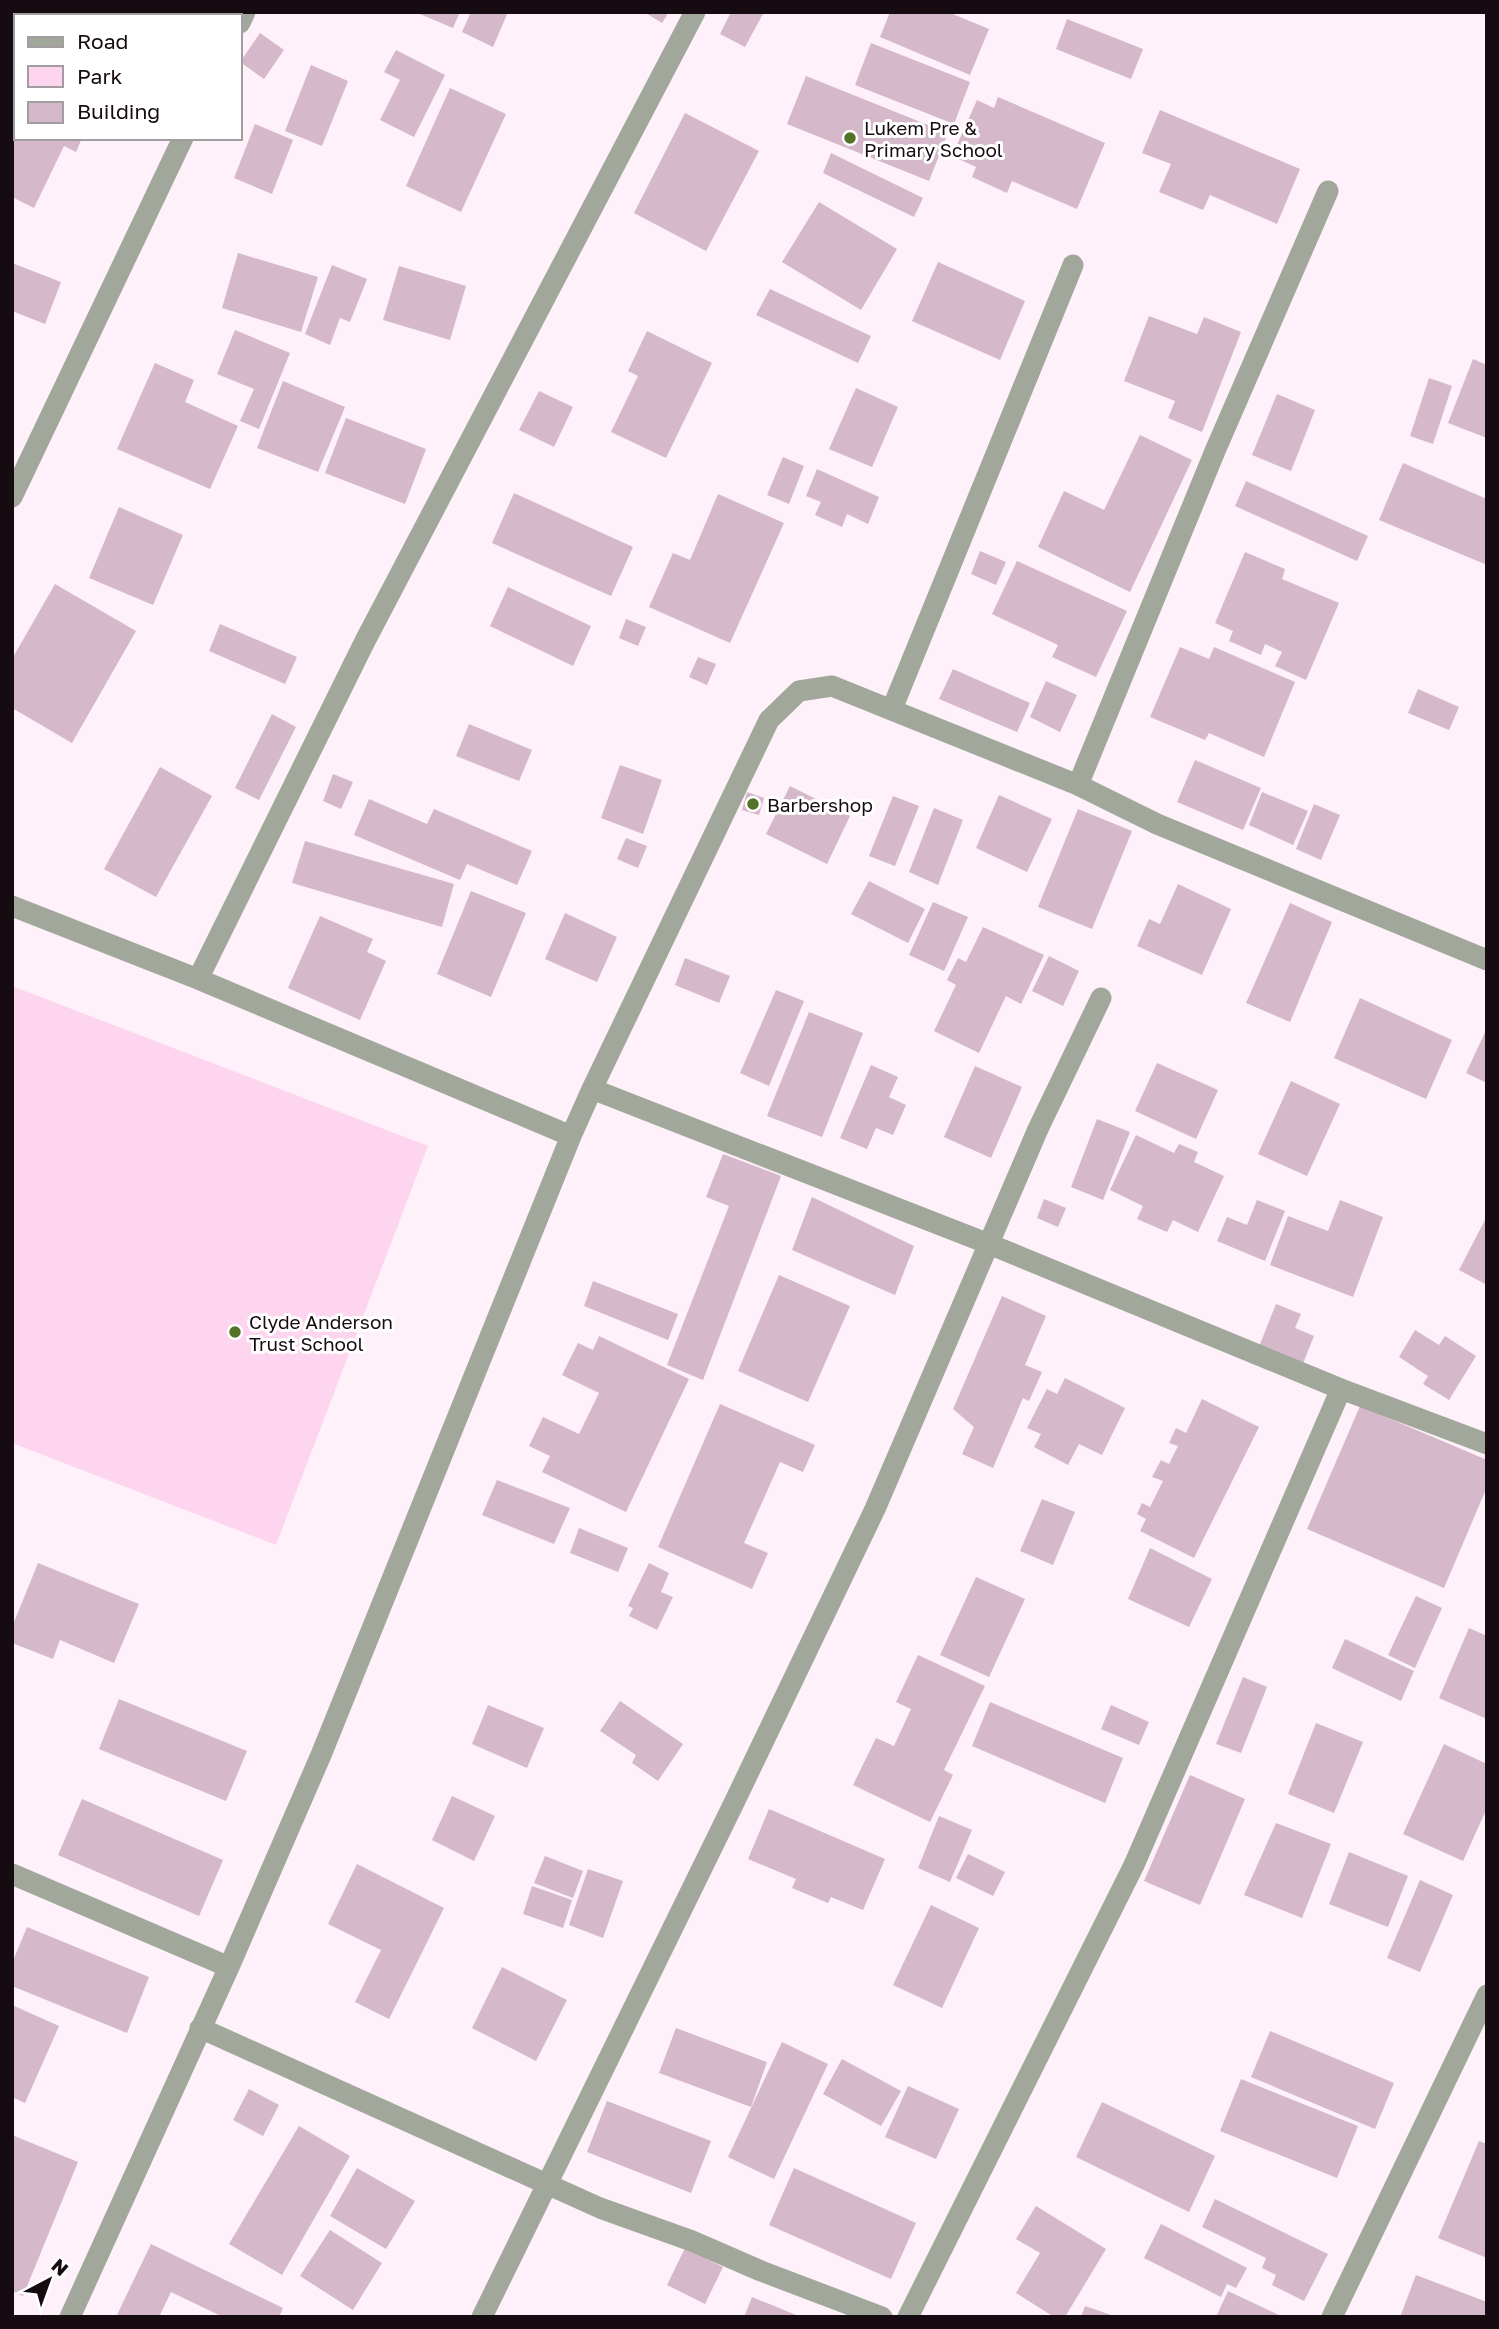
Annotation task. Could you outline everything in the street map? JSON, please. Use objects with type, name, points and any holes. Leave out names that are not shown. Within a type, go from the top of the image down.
[{"type":"street","points":[[198,979],[365,642],[695,12]]},
{"type":"street","points":[[12,497],[182,140]]},
{"type":"street","points":[[1078,785],[1215,451],[1328,191]]},
{"type":"street","points":[[892,709],[1073,265]]},
{"type":"street","points":[[70,2317],[229,1967],[321,1755],[592,1088],[769,720],[799,691],[832,686],[892,709],[1078,785],[1157,824],[1487,960]]},
{"type":"street","points":[[12,905],[198,979],[571,1136]]},
{"type":"street","points":[[482,2317],[875,1509],[1038,1129],[1101,998]]},
{"type":"street","points":[[592,1088],[989,1244],[1341,1389],[1487,1444]]},
{"type":"street","points":[[908,2317],[1134,1865],[1341,1389]]},
{"type":"street","points":[[12,1874],[229,1967]]},
{"type":"street","points":[[1332,2317],[1487,1994]]},
{"type":"street","points":[[200,2028],[600,2208],[692,2241],[761,2271],[882,2317]]},
{"type":"green space","name":"Clyde Anderson Trust School","points":[[12,986],[428,1146],[276,1545],[12,1443]]},
{"type":"building","points":[[97,12],[143,12],[142,14]]},
{"type":"building","points":[[415,12],[460,12],[453,28]]},
{"type":"building","points":[[471,12],[508,12],[493,47],[462,32]]},
{"type":"building","points":[[644,12],[669,12],[662,23]]},
{"type":"building","points":[[731,12],[764,12],[745,47],[720,34]]},
{"type":"building","points":[[890,12],[948,12],[989,29],[970,75],[880,37]]},
{"type":"building","points":[[1067,19],[1143,49],[1131,79],[1056,49]]},
{"type":"building","points":[[12,22],[14,54],[12,53]]},
{"type":"building","points":[[260,33],[284,50],[264,79],[242,63],[242,59]]},
{"type":"building","points":[[871,43],[970,82],[954,124],[855,85]]},
{"type":"building","points":[[396,50],[445,75],[414,137],[380,120],[400,80],[384,72]]},
{"type":"building","points":[[311,65],[348,81],[322,146],[285,131]]},
{"type":"building","name":"Lukem Pre & Primary School","points":[[806,76],[948,133],[929,181],[787,124]]},
{"type":"building","points":[[450,88],[506,114],[461,212],[406,186]]},
{"type":"building","points":[[14,94],[14,140],[81,140],[76,152],[64,146],[34,208],[12,197]]},
{"type":"building","points":[[998,97],[1105,143],[1077,209],[1012,181],[1007,193],[972,177],[976,167],[952,156],[977,100],[994,108]]},
{"type":"building","points":[[1160,110],[1300,169],[1277,224],[1210,195],[1203,210],[1159,192],[1171,164],[1142,153]]},
{"type":"building","points":[[685,113],[759,151],[706,251],[634,213]]},
{"type":"building","points":[[255,124],[293,140],[272,194],[234,178]]},
{"type":"building","points":[[831,153],[923,198],[914,217],[823,173]]},
{"type":"building","points":[[819,202],[897,249],[861,310],[782,262]]},
{"type":"building","points":[[238,253],[318,277],[301,332],[222,308]]},
{"type":"building","points":[[938,262],[1025,301],[1000,360],[912,321]]},
{"type":"building","points":[[12,263],[61,282],[45,324],[12,311]]},
{"type":"building","points":[[332,265],[367,279],[350,322],[340,318],[330,345],[305,334]]},
{"type":"building","points":[[399,266],[466,286],[450,340],[383,320]]},
{"type":"building","points":[[770,289],[871,336],[858,363],[756,315]]},
{"type":"building","points":[[1149,316],[1197,334],[1204,317],[1241,332],[1202,432],[1168,418],[1175,401],[1124,381]]},
{"type":"building","points":[[235,330],[290,353],[259,429],[240,421],[254,389],[217,374]]},
{"type":"building","points":[[647,331],[712,363],[666,458],[611,432],[638,376],[628,371]]},
{"type":"building","points":[[1473,359],[1487,365],[1487,438],[1448,423]]},
{"type":"building","points":[[155,363],[194,380],[185,402],[238,426],[210,489],[117,449]]},
{"type":"building","points":[[1429,378],[1452,386],[1433,444],[1410,436]]},
{"type":"building","points":[[283,381],[345,407],[318,472],[257,448]]},
{"type":"building","points":[[856,388],[898,407],[872,467],[829,449]]},
{"type":"building","points":[[539,391],[573,407],[554,447],[519,430]]},
{"type":"building","points":[[1277,394],[1315,410],[1291,471],[1252,455]]},
{"type":"building","points":[[346,418],[426,449],[405,504],[325,473]]},
{"type":"building","points":[[1140,435],[1192,460],[1130,592],[1038,547],[1064,491],[1104,510]]},
{"type":"building","points":[[783,457],[804,466],[789,504],[767,495]]},
{"type":"building","points":[[1403,463],[1487,499],[1487,565],[1379,520]]},
{"type":"building","points":[[817,469],[879,497],[868,524],[847,514],[842,527],[815,515],[821,502],[806,496]]},
{"type":"building","points":[[1246,481],[1368,536],[1357,561],[1235,506]]},
{"type":"building","points":[[514,493],[633,547],[611,596],[492,543]]},
{"type":"building","points":[[718,494],[784,523],[730,643],[649,607],[673,553],[690,560]]},
{"type":"building","points":[[119,507],[183,535],[153,605],[89,578]]},
{"type":"building","points":[[980,551],[1006,562],[996,585],[971,574]]},
{"type":"building","points":[[1245,552],[1285,569],[1282,579],[1339,603],[1306,680],[1275,666],[1282,652],[1265,644],[1261,655],[1229,641],[1233,631],[1215,623]]},
{"type":"building","points":[[1017,561],[1127,611],[1096,677],[1052,657],[1058,645],[992,614]]},
{"type":"building","points":[[55,584],[136,631],[72,743],[12,708],[12,659]]},
{"type":"building","points":[[508,587],[591,626],[573,666],[490,626]]},
{"type":"building","points":[[626,619],[646,627],[638,646],[619,638]]},
{"type":"building","points":[[220,624],[297,657],[285,684],[209,651]]},
{"type":"building","points":[[1180,647],[1209,659],[1214,647],[1295,682],[1264,757],[1209,733],[1205,740],[1150,717]]},
{"type":"building","points":[[698,657],[716,664],[707,685],[689,677]]},
{"type":"building","points":[[953,669],[1030,703],[1017,732],[939,699]]},
{"type":"building","points":[[1046,681],[1077,695],[1060,732],[1030,717]]},
{"type":"building","points":[[1418,689],[1459,707],[1449,730],[1408,713]]},
{"type":"building","points":[[272,714],[296,727],[259,800],[235,788]]},
{"type":"building","points":[[469,724],[532,750],[519,781],[456,756]]},
{"type":"building","points":[[1195,760],[1261,788],[1243,830],[1177,802]]},
{"type":"building","points":[[620,765],[662,780],[643,834],[601,818]]},
{"type":"building","points":[[160,767],[212,796],[156,897],[104,869]]},
{"type":"building","points":[[333,774],[353,782],[341,809],[323,801]]},
{"type":"building","points":[[790,786],[850,816],[827,864],[766,834]]},
{"type":"building","name":"Barbershop","points":[[747,792],[764,798],[759,815],[742,810]]},
{"type":"building","points":[[1262,792],[1308,811],[1293,845],[1249,825]]},
{"type":"building","points":[[999,795],[1052,819],[1027,872],[976,848]]},
{"type":"building","points":[[893,796],[919,806],[895,866],[869,856]]},
{"type":"building","points":[[369,799],[427,824],[434,809],[532,851],[517,885],[467,864],[460,880],[354,835]]},
{"type":"building","points":[[1314,804],[1340,815],[1321,860],[1296,849]]},
{"type":"building","points":[[934,808],[963,820],[938,885],[909,872]]},
{"type":"building","points":[[1078,809],[1132,831],[1092,929],[1038,907]]},
{"type":"building","points":[[626,838],[647,846],[638,868],[617,859]]},
{"type":"building","points":[[305,841],[454,884],[442,927],[292,883]]},
{"type":"building","points":[[869,881],[925,909],[908,943],[851,914]]},
{"type":"building","points":[[1178,884],[1231,909],[1202,975],[1137,946],[1149,919],[1160,924]]},
{"type":"building","points":[[471,891],[526,913],[491,997],[437,974]]},
{"type":"building","points":[[933,902],[968,917],[944,971],[909,955]]},
{"type":"building","points":[[1290,903],[1332,922],[1290,1022],[1246,1003]]},
{"type":"building","points":[[565,913],[617,937],[597,982],[545,959]]},
{"type":"building","points":[[320,916],[373,939],[367,952],[386,961],[360,1020],[288,988]]},
{"type":"building","points":[[983,927],[1044,955],[1021,1004],[1006,996],[979,1053],[934,1031],[956,985],[947,980],[958,958],[966,962]]},
{"type":"building","points":[[1049,956],[1079,971],[1063,1006],[1032,991]]},
{"type":"building","points":[[685,958],[730,976],[719,1003],[675,985]]},
{"type":"building","points":[[776,990],[804,1001],[769,1086],[740,1073]]},
{"type":"building","points":[[1360,998],[1452,1040],[1426,1099],[1334,1058]]},
{"type":"building","points":[[809,1012],[863,1033],[822,1137],[767,1116]]},
{"type":"building","points":[[1487,1028],[1487,1083],[1466,1073]]},
{"type":"building","points":[[1157,1063],[1218,1090],[1196,1139],[1135,1111]]},
{"type":"building","points":[[871,1065],[898,1077],[889,1097],[906,1105],[893,1135],[876,1128],[867,1149],[840,1138]]},
{"type":"building","points":[[975,1066],[1022,1087],[991,1158],[944,1137]]},
{"type":"building","points":[[1291,1081],[1340,1104],[1307,1176],[1258,1154]]},
{"type":"building","points":[[1097,1119],[1130,1132],[1103,1200],[1071,1187]]},
{"type":"building","points":[[1136,1135],[1174,1153],[1179,1144],[1198,1152],[1194,1162],[1224,1176],[1198,1232],[1173,1220],[1167,1232],[1137,1219],[1143,1206],[1110,1190]]},
{"type":"building","points":[[723,1154],[781,1176],[703,1380],[667,1365],[729,1206],[706,1197]]},
{"type":"building","points":[[812,1197],[914,1246],[895,1295],[792,1250]]},
{"type":"building","points":[[1044,1199],[1066,1208],[1058,1227],[1037,1218]]},
{"type":"building","points":[[1257,1200],[1285,1211],[1265,1261],[1217,1241],[1227,1217],[1247,1225]]},
{"type":"building","points":[[1340,1200],[1383,1217],[1353,1297],[1270,1265],[1288,1216],[1328,1231]]},
{"type":"building","points":[[1487,1216],[1487,1285],[1459,1270]]},
{"type":"building","points":[[779,1275],[850,1306],[808,1402],[738,1371]]},
{"type":"building","points":[[593,1281],[678,1314],[668,1340],[584,1306]]},
{"type":"building","points":[[1002,1296],[1046,1316],[1025,1365],[1042,1372],[1029,1401],[1023,1398],[993,1468],[962,1454],[974,1427],[953,1409]]},
{"type":"building","points":[[1276,1304],[1301,1314],[1295,1328],[1314,1336],[1302,1366],[1258,1349]]},
{"type":"building","points":[[1415,1330],[1439,1345],[1445,1336],[1476,1356],[1449,1400],[1423,1384],[1428,1376],[1399,1357]]},
{"type":"building","points":[[599,1336],[689,1379],[626,1512],[542,1472],[550,1456],[529,1446],[543,1417],[579,1434],[599,1393],[562,1375],[578,1343],[593,1350]]},
{"type":"building","points":[[1065,1378],[1125,1408],[1102,1455],[1079,1444],[1068,1465],[1034,1447],[1041,1434],[1027,1428],[1047,1389],[1057,1394]]},
{"type":"building","points":[[1202,1399],[1259,1427],[1194,1558],[1140,1531],[1146,1519],[1137,1514],[1142,1503],[1150,1507],[1163,1481],[1152,1477],[1161,1460],[1169,1464],[1178,1446],[1169,1443],[1176,1428],[1186,1433]]},
{"type":"building","points":[[720,1404],[815,1445],[803,1472],[780,1462],[744,1543],[768,1553],[752,1589],[658,1547]]},
{"type":"building","points":[[1360,1406],[1487,1460],[1487,1487],[1444,1588],[1307,1529]]},
{"type":"building","points":[[497,1480],[570,1508],[554,1544],[482,1515]]},
{"type":"building","points":[[1042,1499],[1075,1512],[1053,1565],[1020,1551]]},
{"type":"building","points":[[579,1528],[628,1548],[618,1572],[570,1553]]},
{"type":"building","points":[[1150,1548],[1212,1579],[1189,1627],[1128,1599]]},
{"type":"building","points":[[38,1563],[139,1604],[114,1663],[60,1640],[53,1659],[12,1643],[12,1627]]},
{"type":"building","points":[[649,1563],[669,1573],[661,1592],[673,1597],[657,1630],[629,1616],[633,1608],[628,1606]]},
{"type":"building","points":[[976,1577],[1025,1599],[989,1677],[940,1655]]},
{"type":"building","points":[[1416,1596],[1442,1608],[1415,1668],[1388,1655]]},
{"type":"building","points":[[1469,1628],[1487,1636],[1487,1719],[1439,1698]]},
{"type":"building","points":[[1345,1639],[1414,1671],[1401,1701],[1332,1668]]},
{"type":"building","points":[[918,1655],[985,1686],[944,1770],[953,1775],[930,1822],[853,1785],[876,1738],[894,1746],[911,1709],[896,1702]]},
{"type":"building","points":[[1243,1677],[1267,1687],[1241,1753],[1216,1744]]},
{"type":"building","points":[[119,1699],[247,1751],[226,1801],[99,1749]]},
{"type":"building","points":[[620,1701],[683,1744],[658,1781],[632,1763],[636,1755],[600,1731]]},
{"type":"building","points":[[990,1702],[1123,1758],[1105,1803],[972,1746]]},
{"type":"building","points":[[488,1705],[544,1728],[527,1768],[472,1744]]},
{"type":"building","points":[[1111,1705],[1149,1722],[1139,1745],[1101,1729]]},
{"type":"building","points":[[1316,1723],[1363,1742],[1334,1813],[1288,1794]]},
{"type":"building","points":[[1444,1744],[1487,1764],[1487,1808],[1463,1861],[1403,1834]]},
{"type":"building","points":[[1190,1775],[1245,1799],[1200,1905],[1144,1881]]},
{"type":"building","points":[[452,1796],[495,1816],[474,1861],[432,1840]]},
{"type":"building","points":[[82,1799],[223,1860],[199,1916],[58,1855]]},
{"type":"building","points":[[769,1809],[885,1859],[863,1910],[831,1897],[828,1903],[792,1888],[796,1879],[748,1859]]},
{"type":"building","points":[[939,1816],[972,1830],[950,1882],[918,1868]]},
{"type":"building","points":[[1276,1823],[1331,1844],[1302,1918],[1244,1895]]},
{"type":"building","points":[[1349,1852],[1408,1876],[1388,1927],[1329,1904]]},
{"type":"building","points":[[968,1854],[1005,1872],[993,1896],[956,1878]]},
{"type":"building","points":[[545,1856],[583,1871],[573,1898],[534,1883]]},
{"type":"building","points":[[357,1864],[444,1908],[389,2019],[355,2002],[381,1950],[328,1924]]},
{"type":"building","points":[[588,1869],[623,1881],[603,1938],[569,1925]]},
{"type":"building","points":[[1420,1880],[1453,1895],[1420,1972],[1387,1958]]},
{"type":"building","points":[[532,1886],[572,1900],[563,1928],[523,1914]]},
{"type":"building","points":[[931,1905],[979,1928],[942,2008],[893,1985]]},
{"type":"building","points":[[27,1927],[149,1977],[127,2033],[12,1986],[12,1963]]},
{"type":"building","points":[[502,1967],[567,2000],[536,2061],[472,2028]]},
{"type":"building","points":[[12,2005],[59,2026],[25,2103],[12,2097]]},
{"type":"building","points":[[676,2028],[767,2062],[751,2107],[659,2073]]},
{"type":"building","points":[[1270,2031],[1394,2083],[1375,2129],[1251,2077]]},
{"type":"building","points":[[782,2042],[828,2064],[774,2179],[728,2157]]},
{"type":"building","points":[[842,2059],[901,2091],[881,2126],[823,2094]]},
{"type":"building","points":[[1241,2079],[1358,2126],[1337,2178],[1220,2131]]},
{"type":"building","points":[[908,2086],[959,2109],[936,2159],[885,2137]]},
{"type":"building","points":[[249,2089],[279,2105],[263,2136],[233,2120]]},
{"type":"building","points":[[607,2101],[711,2141],[691,2193],[587,2152]]},
{"type":"building","points":[[1102,2102],[1215,2156],[1189,2212],[1076,2157]]},
{"type":"building","points":[[299,2126],[350,2156],[282,2275],[229,2244]]},
{"type":"building","points":[[12,2135],[78,2162],[23,2296],[12,2291]]},
{"type":"building","points":[[1479,2141],[1487,2144],[1487,2258],[1438,2238]]},
{"type":"building","points":[[357,2168],[415,2201],[386,2249],[330,2216]]},
{"type":"building","points":[[794,2168],[916,2223],[891,2279],[769,2225]]},
{"type":"building","points":[[1215,2199],[1328,2254],[1304,2301],[1272,2285],[1276,2275],[1262,2268],[1266,2258],[1202,2227]]},
{"type":"building","points":[[1036,2206],[1106,2249],[1065,2317],[1054,2317],[1016,2293],[1040,2253],[1016,2239]]},
{"type":"building","points":[[1161,2224],[1247,2268],[1236,2288],[1227,2284],[1221,2297],[1144,2258]]},
{"type":"building","points":[[330,2230],[382,2263],[353,2310],[300,2276]]},
{"type":"building","points":[[151,2244],[283,2308],[279,2317],[223,2317],[171,2292],[159,2317],[116,2317]]},
{"type":"building","points":[[685,2248],[723,2267],[705,2304],[667,2285]]},
{"type":"building","points":[[1416,2275],[1487,2302],[1487,2317],[1400,2317]]},
{"type":"building","points":[[1228,2291],[1283,2317],[1216,2317]]},
{"type":"building","points":[[752,2297],[801,2317],[744,2317]]},
{"type":"building","points":[[1085,2306],[1114,2316],[1114,2317],[1081,2317]]},
{"type":"place","name":"Lukem Pre & Primary School","points":[[850,138]]},
{"type":"place","name":"Barbershop","points":[[753,804]]},
{"type":"place","name":"Clyde Anderson Trust School","points":[[235,1332]]}]
